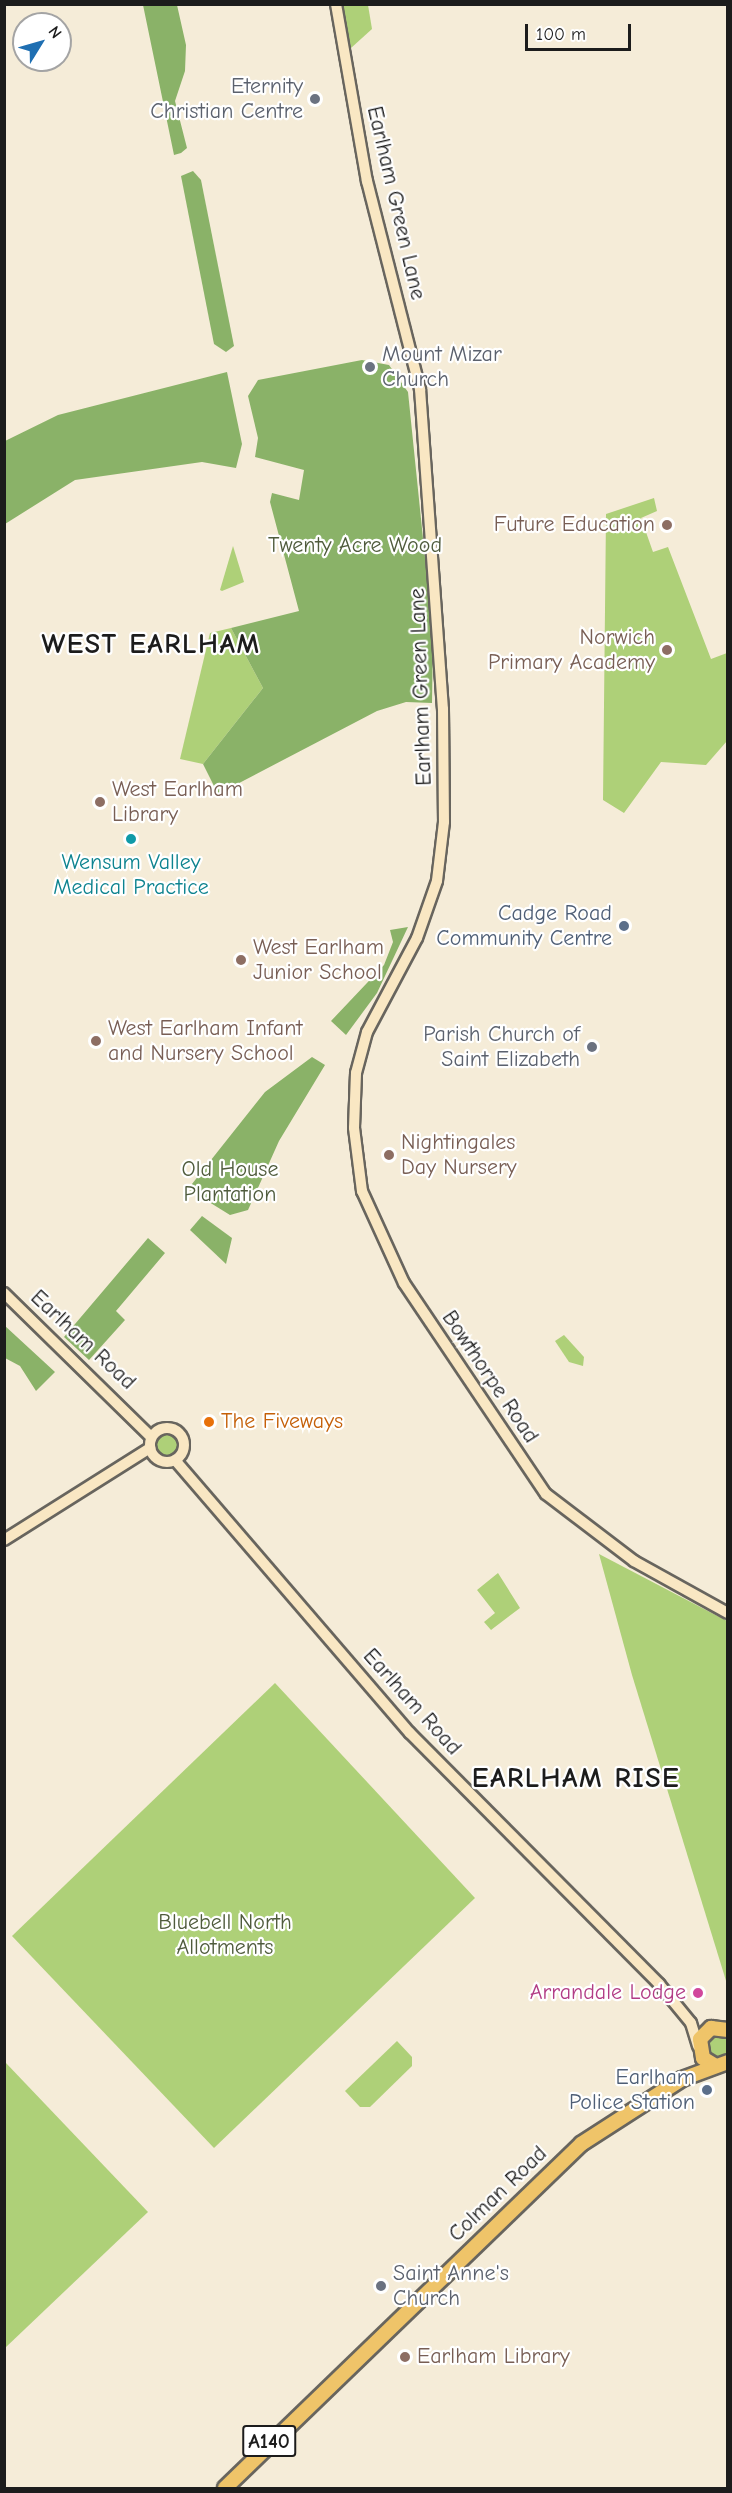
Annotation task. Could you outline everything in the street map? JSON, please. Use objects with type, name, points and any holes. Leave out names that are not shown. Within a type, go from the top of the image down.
[{"type":"highway","points":[[711,2028],[727,2029]]},
{"type":"highway","name":"Colman Road","points":[[657,2093],[699,2050],[711,2028]]},
{"type":"highway","name":"Colman Road","points":[[699,2050],[723,2065]]},
{"type":"highway","name":"Colman Road","points":[[225,2488],[581,2144],[657,2093],[723,2065]]},
{"type":"street","name":"Earlham Green Lane","points":[[336,4],[367,181],[420,389],[443,709],[444,822],[437,881],[417,938],[367,1032],[356,1073]]},
{"type":"street","name":"Bowthorpe Road","points":[[356,1073],[354,1139],[369,1212],[404,1283],[542,1488],[634,1561],[728,1613]]},
{"type":"street","name":"Earlham Road","points":[[4,1293],[136,1416],[162,1429]]},
{"type":"street","name":"Earlham Road","points":[[136,1416],[151,1443]]},
{"type":"street","points":[[4,1540],[151,1443],[162,1429],[182,1438],[183,1450],[175,1460],[159,1460],[151,1443]]},
{"type":"street","name":"Earlham Road","points":[[175,1460],[402,1725],[683,2012],[711,2028]]},
{"type":"street","name":"Earlham Road","points":[[683,2012],[699,2050]]},
{"type":"green space","points":[[143,5],[177,5],[186,45],[185,71],[175,101],[187,148],[174,155]]},
{"type":"green space","points":[[342,5],[368,5],[372,29],[351,48]]},
{"type":"green space","points":[[193,171],[201,180],[234,346],[226,352],[214,344],[181,176]]},
{"type":"green space","name":"Twenty Acre Wood","points":[[362,360],[389,365],[408,392],[433,636],[432,703],[406,702],[377,711],[218,794],[203,764],[263,688],[231,628],[299,611],[270,502],[272,493],[299,500],[304,470],[255,457],[258,438],[248,396],[258,380]]},
{"type":"green space","points":[[227,372],[242,444],[236,468],[202,462],[75,480],[5,524],[5,441],[58,415]]},
{"type":"green space","name":"Norwich Primary Academy","points":[[654,498],[657,511],[641,518],[653,552],[668,547],[711,659],[727,653],[727,741],[706,765],[661,762],[624,813],[603,800],[606,514]]},
{"type":"green space","points":[[233,546],[244,582],[222,591],[220,590]]},
{"type":"green space","points":[[231,628],[263,688],[203,764],[180,759],[210,633]]},
{"type":"green space","points":[[408,927],[377,993],[346,1035],[331,1021],[384,965],[393,942],[390,930]]},
{"type":"green space","name":"Old House Plantation","points":[[312,1057],[325,1065],[279,1141],[248,1210],[230,1215],[188,1189],[265,1092]]},
{"type":"green space","points":[[202,1216],[232,1238],[226,1264],[190,1230]]},
{"type":"green space","points":[[148,1238],[165,1253],[116,1311],[125,1320],[89,1360],[64,1337]]},
{"type":"green space","points":[[4,1325],[55,1372],[36,1391],[20,1366],[5,1358]]},
{"type":"green space","points":[[564,1335],[584,1357],[583,1366],[569,1362],[555,1341]]},
{"type":"green space","points":[[167,1433],[176,1437],[180,1446],[176,1455],[167,1459],[158,1455],[154,1446],[158,1437]]},
{"type":"green space","points":[[599,1554],[727,1621],[727,1984],[632,1675]]},
{"type":"green space","points":[[498,1573],[520,1608],[491,1630],[484,1622],[495,1613],[477,1590]]},
{"type":"green space","name":"Bluebell North Allotments","points":[[275,1683],[475,1898],[214,2148],[12,1936]]},
{"type":"green space","points":[[717,2034],[722,2035],[728,2041],[728,2051],[722,2057],[717,2058],[712,2057],[706,2051],[705,2046],[706,2041],[712,2035]]},
{"type":"green space","points":[[397,2041],[412,2057],[412,2066],[370,2107],[360,2107],[345,2091]]},
{"type":"green space","points":[[5,2062],[148,2212],[5,2348]]},
{"type":"place","name":"Eternity Christian Centre","points":[[315,99]]},
{"type":"place","name":"Mount Mizar Church","points":[[370,367]]},
{"type":"place","name":"Future Education","points":[[667,525]]},
{"type":"place","name":"Norwich Primary Academy","points":[[667,650]]},
{"type":"place","name":"West Earlham Library","points":[[100,802]]},
{"type":"place","name":"Wensum Valley Medical Practice","points":[[131,839]]},
{"type":"place","name":"Cadge Road Community Centre","points":[[624,926]]},
{"type":"place","name":"West Earlham Junior School","points":[[241,960]]},
{"type":"place","name":"West Earlham Infant and Nursery School","points":[[96,1041]]},
{"type":"place","name":"Parish Church of Saint Elizabeth","points":[[592,1047]]},
{"type":"place","name":"Nightingales Day Nursery","points":[[389,1155]]},
{"type":"place","name":"The Fiveways","points":[[209,1422]]},
{"type":"place","name":"Arrandale Lodge","points":[[698,1993]]},
{"type":"place","name":"Earlham Police Station","points":[[707,2090]]},
{"type":"place","name":"Saint Anne's Church","points":[[381,2286]]},
{"type":"place","name":"Earlham Library","points":[[405,2357]]},
{"type":"district","name":"WEST EARLHAM","points":[[151,644]]},
{"type":"district","name":"EARLHAM RISE","points":[[576,1778]]}]
